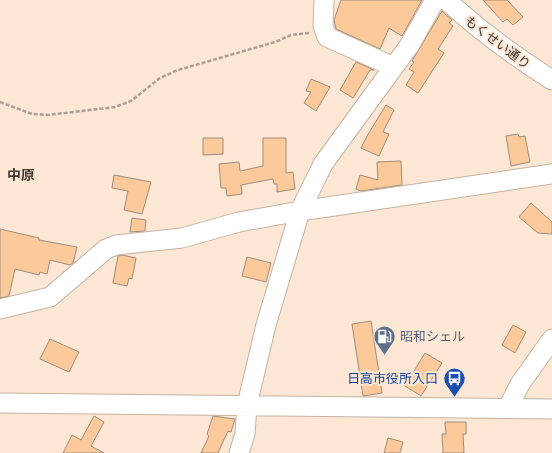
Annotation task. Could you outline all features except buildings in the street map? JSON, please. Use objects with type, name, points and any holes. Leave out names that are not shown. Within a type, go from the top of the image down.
[{"type":"street","points":[[324,0],[324,26],[327,37],[394,67]]},
{"type":"street","points":[[239,453],[245,434],[247,405],[266,325],[300,211],[324,164],[409,46],[435,0]]},
{"type":"street","name":"もくせい通り","points":[[446,0],[478,29],[552,80]]},
{"type":"street","points":[[0,309],[50,297],[106,249],[116,245],[182,238],[239,222],[300,211],[552,174]]},
{"type":"street","points":[[508,408],[520,384],[552,339]]},
{"type":"street","points":[[0,403],[552,408]]},
{"type":"path","points":[[0,102],[32,114],[48,116],[115,107],[131,101],[160,78],[178,70],[275,42],[291,35],[310,33],[327,37]]},
{"type":"place","name":"昭和シェル","points":[[384,356]]},
{"type":"place","name":"日高市役所入口","points":[[454,398]]},
{"type":"district","name":"中原","points":[[21,175]]}]
